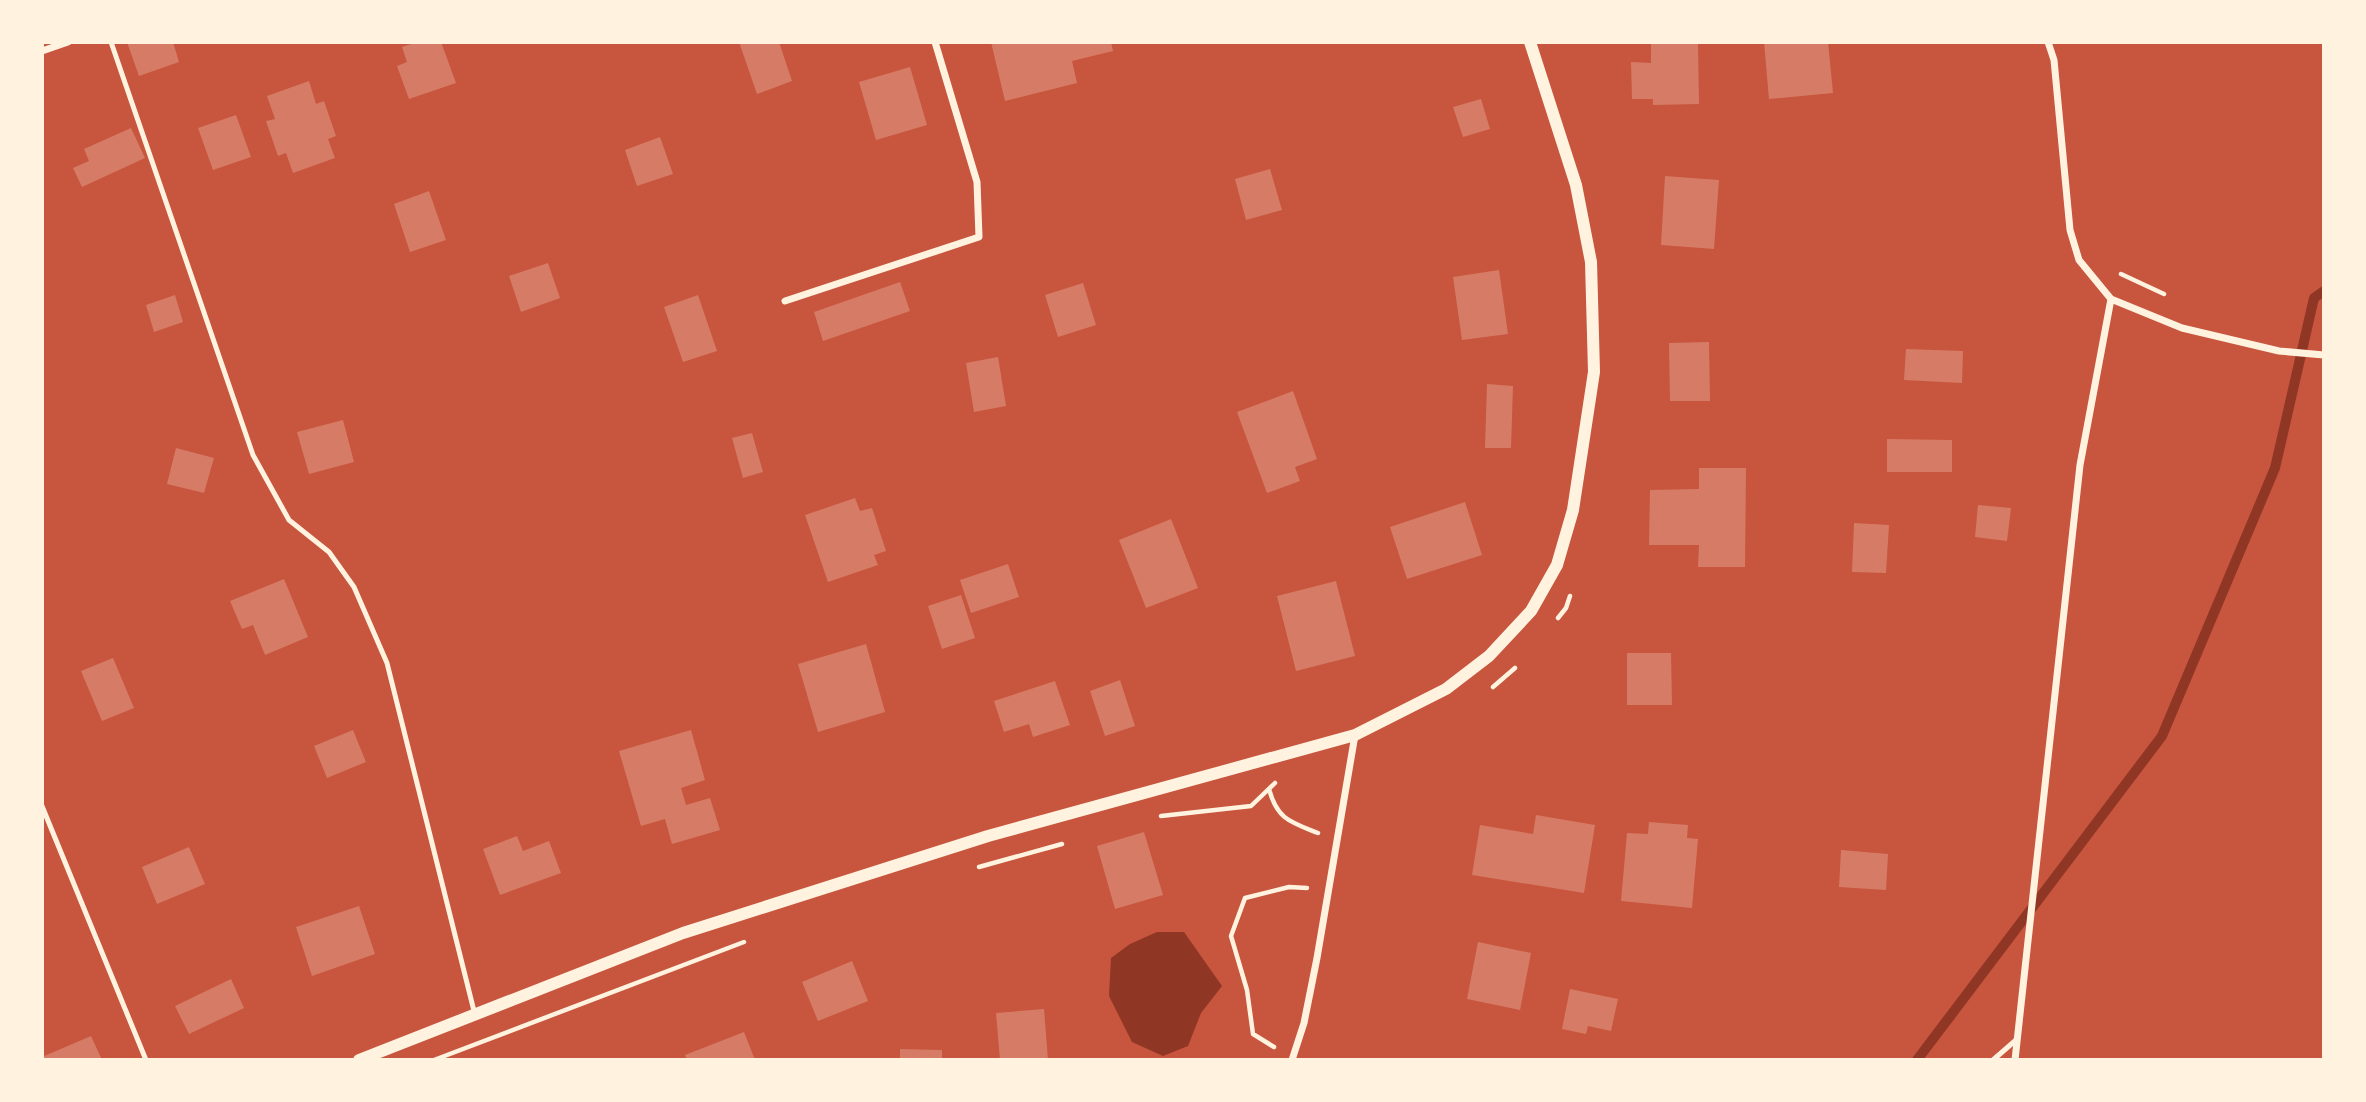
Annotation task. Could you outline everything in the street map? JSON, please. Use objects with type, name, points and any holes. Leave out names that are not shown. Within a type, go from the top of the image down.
[{"type":"street","points":[[42,51],[68,42]]},
{"type":"street","points":[[785,301],[979,237],[977,183],[935,42]]},
{"type":"street","points":[[359,1060],[683,933],[988,835],[1355,735],[1446,689],[1489,656],[1531,611],[1557,565],[1573,510],[1594,372],[1591,262],[1576,185],[1530,42]]},
{"type":"street","points":[[2048,42],[2054,60],[2070,230],[2079,260],[2111,299],[2182,328],[2279,351],[2324,355]]},
{"type":"street","points":[[2015,1060],[2080,465],[2111,299]]},
{"type":"street","points":[[1293,1059],[1304,1023],[1355,735]]},
{"type":"lane","points":[[111,42],[253,455],[289,520],[329,552],[355,587],[387,663],[475,1014]]},
{"type":"lane","points":[[42,806],[146,1060]]},
{"type":"lane","points":[[1993,1060],[2016,1040]]},
{"type":"path","points":[[2109,269],[2169,297]]},
{"type":"path","points":[[1549,628],[1566,608],[1573,584]]},
{"type":"path","points":[[1487,692],[1507,677],[1524,657]]},
{"type":"path","points":[[1148,820],[1251,806],[1279,778]]},
{"type":"path","points":[[1269,789],[1275,810],[1295,824],[1320,833]]},
{"type":"path","points":[[975,869],[1068,842]]},
{"type":"path","points":[[1293,1059],[1253,1034],[1247,990],[1231,936],[1245,898],[1289,887],[1328,890]]},
{"type":"path","points":[[434,1060],[752,939]]},
{"type":"shaded area","points":[[1157,932],[1184,932],[1222,986],[1201,1013],[1188,1046],[1163,1056],[1132,1042],[1109,996],[1111,958],[1130,944]]},
{"type":"building","points":[[127,42],[173,42],[179,62],[139,76]]},
{"type":"building","points":[[417,42],[441,42],[456,83],[409,99],[397,66],[407,62],[402,47]]},
{"type":"building","points":[[739,42],[779,42],[792,81],[757,94]]},
{"type":"building","points":[[991,42],[1111,42],[1113,51],[1072,61],[1077,83],[1005,101]]},
{"type":"building","points":[[1651,42],[1698,42],[1699,104],[1653,105],[1653,99],[1632,99],[1631,62],[1651,63]]},
{"type":"building","points":[[1764,42],[1828,42],[1833,93],[1769,99]]},
{"type":"building","points":[[910,67],[927,125],[876,140],[859,82]]},
{"type":"building","points":[[309,81],[316,104],[324,101],[336,136],[328,139],[335,158],[293,173],[286,153],[278,156],[266,121],[275,119],[267,96]]},
{"type":"building","points":[[1481,99],[1490,129],[1463,137],[1453,107]]},
{"type":"building","points":[[236,115],[251,157],[213,170],[198,128]]},
{"type":"building","points":[[131,128],[145,158],[82,187],[73,168],[89,161],[84,149]]},
{"type":"building","points":[[660,137],[673,174],[637,186],[625,150]]},
{"type":"building","points":[[1270,169],[1282,210],[1246,220],[1235,179]]},
{"type":"building","points":[[1665,176],[1719,180],[1714,249],[1661,245]]},
{"type":"building","points":[[429,191],[446,240],[410,252],[394,204]]},
{"type":"building","points":[[548,263],[560,298],[521,312],[509,276]]},
{"type":"building","points":[[1499,270],[1508,334],[1462,340],[1453,277]]},
{"type":"building","points":[[900,282],[910,311],[823,341],[814,312]]},
{"type":"building","points":[[1083,283],[1096,325],[1058,337],[1045,295]]},
{"type":"building","points":[[175,295],[183,322],[154,332],[146,305]]},
{"type":"building","points":[[698,295],[717,351],[683,362],[664,307]]},
{"type":"building","points":[[1709,342],[1710,401],[1670,401],[1669,343]]},
{"type":"building","points":[[1906,349],[1963,351],[1962,383],[1904,380]]},
{"type":"building","points":[[998,357],[1006,406],[974,412],[966,363]]},
{"type":"building","points":[[1487,384],[1513,386],[1511,448],[1485,448]]},
{"type":"building","points":[[1293,391],[1317,459],[1295,467],[1300,481],[1267,493],[1237,412]]},
{"type":"building","points":[[343,420],[354,462],[309,474],[297,432]]},
{"type":"building","points":[[752,433],[763,472],[743,478],[732,438]]},
{"type":"building","points":[[1887,439],[1952,440],[1952,472],[1887,472]]},
{"type":"building","points":[[176,448],[214,458],[204,493],[167,484]]},
{"type":"building","points":[[1699,468],[1746,468],[1745,567],[1698,567],[1699,545],[1649,545],[1650,490],[1699,489]]},
{"type":"building","points":[[855,498],[860,511],[872,508],[886,551],[874,555],[878,565],[828,582],[805,515]]},
{"type":"building","points":[[1465,502],[1482,555],[1407,579],[1390,527]]},
{"type":"building","points":[[1978,505],[2011,508],[2007,541],[1975,537]]},
{"type":"building","points":[[1171,519],[1198,588],[1146,608],[1119,540]]},
{"type":"building","points":[[1854,523],[1889,525],[1886,573],[1852,572]]},
{"type":"building","points":[[1008,564],[1019,597],[971,613],[960,580]]},
{"type":"building","points":[[284,579],[308,637],[265,655],[253,625],[242,629],[230,601]]},
{"type":"building","points":[[1336,581],[1355,656],[1296,671],[1277,596]]},
{"type":"building","points":[[961,595],[975,638],[942,649],[928,606]]},
{"type":"building","points":[[866,644],[885,712],[818,732],[798,664]]},
{"type":"building","points":[[1627,653],[1671,653],[1672,705],[1627,705]]},
{"type":"building","points":[[113,658],[134,708],[102,721],[81,671]]},
{"type":"building","points":[[1120,680],[1135,726],[1105,736],[1090,691]]},
{"type":"building","points":[[1055,681],[1070,725],[1033,737],[1029,724],[1004,732],[994,701]]},
{"type":"building","points":[[353,730],[366,762],[327,778],[314,746]]},
{"type":"building","points":[[691,730],[705,780],[681,788],[686,805],[710,798],[720,830],[672,844],[665,819],[641,826],[619,751]]},
{"type":"building","points":[[1536,815],[1595,825],[1584,893],[1472,875],[1480,825],[1533,834]]},
{"type":"building","points":[[1649,822],[1688,825],[1687,838],[1698,839],[1692,908],[1621,901],[1627,833],[1648,834]]},
{"type":"building","points":[[1144,832],[1163,895],[1115,909],[1097,846]]},
{"type":"building","points":[[517,836],[523,851],[549,841],[561,873],[500,895],[483,849]]},
{"type":"building","points":[[189,847],[205,884],[157,904],[142,867]]},
{"type":"building","points":[[1841,850],[1888,854],[1886,890],[1839,887]]},
{"type":"building","points":[[359,906],[375,954],[312,976],[296,927]]},
{"type":"building","points":[[1478,942],[1531,953],[1520,1010],[1467,999]]},
{"type":"building","points":[[852,961],[868,1001],[818,1021],[802,982]]},
{"type":"building","points":[[231,979],[244,1008],[189,1034],[175,1006]]},
{"type":"building","points":[[1570,989],[1618,999],[1611,1031],[1588,1026],[1586,1034],[1562,1029]]},
{"type":"building","points":[[1044,1009],[1048,1060],[1000,1060],[996,1013]]},
{"type":"building","points":[[744,1032],[755,1060],[687,1060],[685,1055]]},
{"type":"building","points":[[91,1036],[102,1060],[42,1060],[42,1057]]},
{"type":"building","points":[[900,1049],[942,1050],[942,1060],[900,1060]]},
{"type":"waterway","points":[[1917,1060],[2162,736],[2275,468],[2314,298],[2324,291]]}]
